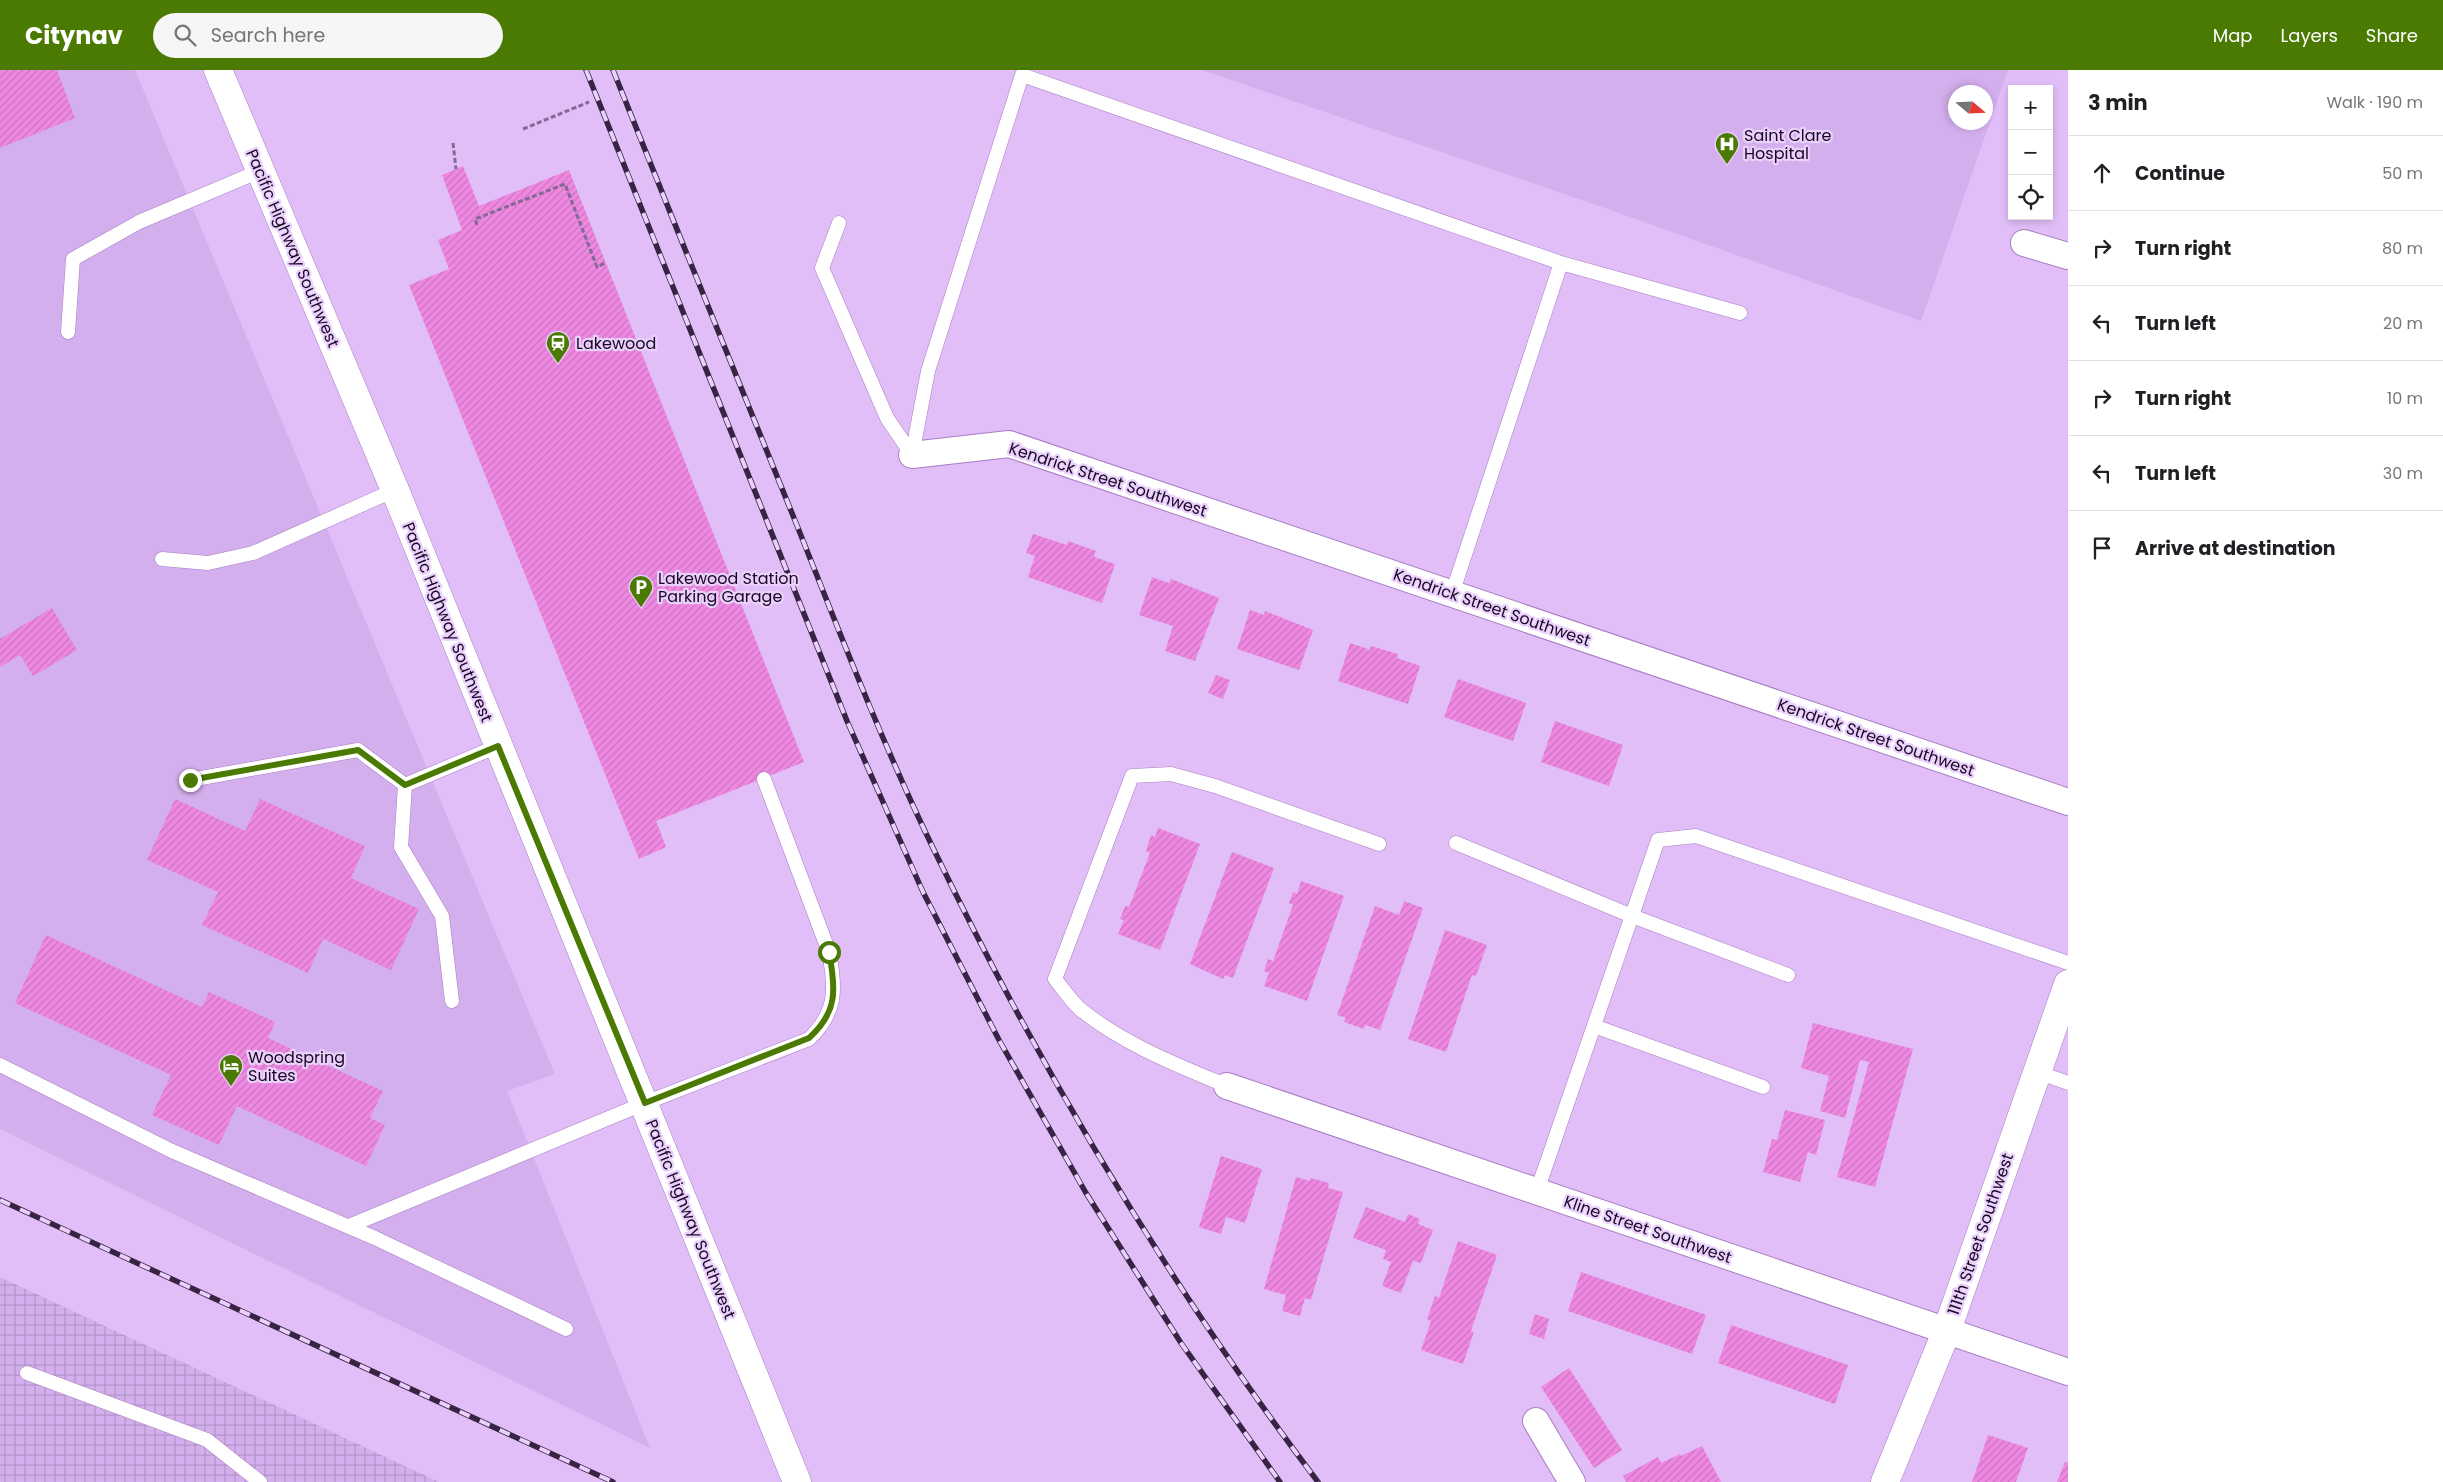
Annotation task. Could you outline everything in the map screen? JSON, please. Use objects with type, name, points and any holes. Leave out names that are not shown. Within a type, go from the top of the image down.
[{"type":"main road","name":"Pacific Highway Southwest","points":[[218,70],[395,490],[645,1103],[796,1482]]},
{"type":"main road","name":"111th Street Southwest","points":[[1885,1482],[1947,1330],[2068,984]]},
{"type":"street","points":[[2024,243],[2068,256]]},
{"type":"street","name":"Kendrick Street Southwest","points":[[912,455],[1009,444],[2068,802]]},
{"type":"street","name":"Kline Street Southwest","points":[[1227,1086],[2068,1372]]},
{"type":"street","points":[[1536,1421],[1572,1482]]},
{"type":"lane","points":[[912,455],[928,371],[1022,75],[1561,263],[1740,313]]},
{"type":"lane","points":[[68,332],[73,259],[139,222],[260,171]]},
{"type":"lane","points":[[839,223],[822,268],[887,418],[912,455]]},
{"type":"lane","points":[[1452,594],[1561,263]]},
{"type":"lane","points":[[162,559],[208,563],[253,553],[395,490]]},
{"type":"lane","points":[[405,785],[498,746]]},
{"type":"lane","points":[[190,780],[358,750],[405,785]]},
{"type":"lane","points":[[1227,1086],[1158,1056],[1112,1031],[1079,1008],[1055,979],[1132,776],[1171,774],[1215,786],[1379,844]]},
{"type":"lane","points":[[349,1226],[645,1103],[809,1038],[823,1025],[831,1007],[834,978],[829,952],[764,779]]},
{"type":"lane","points":[[405,785],[401,847],[442,916],[452,1001]]},
{"type":"lane","points":[[1537,1191],[1658,840],[1696,836],[2068,963]]},
{"type":"lane","points":[[1456,843],[1632,916],[1788,975]]},
{"type":"lane","points":[[1594,1026],[1763,1087]]},
{"type":"lane","points":[[0,1065],[172,1151],[349,1226],[566,1329]]},
{"type":"lane","points":[[2037,1072],[2068,1082]]},
{"type":"lane","points":[[27,1373],[207,1440],[260,1482]]},
{"type":"path","points":[[523,130],[589,102]]},
{"type":"path","points":[[453,143],[456,169]]},
{"type":"path","points":[[477,225],[475,219],[565,184],[597,267],[606,263]]},
{"type":"shaded area","points":[[0,70],[135,70],[555,1074],[507,1091],[650,1448],[0,1129]]},
{"type":"shaded area","name":"Saint Clare Hospital","points":[[1202,70],[2008,70],[1993,113],[1993,85],[1948,85],[1948,130],[1987,130],[1921,321],[1602,207]]},
{"type":"shaded area","points":[[0,1277],[439,1482],[0,1482]]},
{"type":"building","points":[[0,70],[57,70],[75,118],[0,148]]},
{"type":"building","name":"Lakewood Station Parking Garage","points":[[463,166],[479,206],[569,170],[804,762],[656,821],[666,847],[639,859],[409,285],[449,269],[438,240],[462,230],[442,175]]},
{"type":"building","points":[[1033,534],[1067,545],[1068,541],[1096,551],[1094,557],[1115,564],[1102,603],[1028,577],[1035,556],[1026,553]]},
{"type":"building","points":[[1152,577],[1169,583],[1171,579],[1219,598],[1195,661],[1165,651],[1173,626],[1139,615]]},
{"type":"building","points":[[52,608],[77,650],[33,676],[20,655],[0,667],[0,639]]},
{"type":"building","points":[[1250,610],[1264,615],[1265,611],[1313,630],[1299,670],[1237,649]]},
{"type":"building","points":[[1350,643],[1369,651],[1371,646],[1398,654],[1397,658],[1420,666],[1408,704],[1338,681]]},
{"type":"building","points":[[1216,675],[1230,680],[1223,699],[1208,693]]},
{"type":"building","points":[[1458,679],[1526,703],[1513,741],[1444,717]]},
{"type":"building","points":[[1555,721],[1623,745],[1609,786],[1541,762]]},
{"type":"building","points":[[175,799],[245,831],[260,799],[365,846],[351,878],[419,909],[391,970],[323,939],[308,973],[202,925],[218,892],[147,860]]},
{"type":"building","points":[[1158,828],[1200,844],[1160,950],[1118,934],[1124,920],[1120,919],[1125,906],[1129,907],[1150,853],[1146,851],[1151,835],[1155,837]]},
{"type":"building","points":[[1232,852],[1274,868],[1233,978],[1225,975],[1223,979],[1190,964]]},
{"type":"building","points":[[1301,881],[1344,896],[1307,1001],[1264,986],[1269,973],[1264,971],[1268,959],[1273,961],[1293,905],[1289,903],[1293,892],[1297,894]]},
{"type":"building","points":[[1404,901],[1423,908],[1380,1030],[1365,1025],[1364,1029],[1344,1022],[1346,1018],[1337,1015],[1375,906],[1399,915]]},
{"type":"building","points":[[1445,930],[1487,945],[1476,976],[1472,975],[1446,1052],[1408,1039]]},
{"type":"building","points":[[46,935],[202,1007],[209,992],[275,1022],[268,1038],[383,1091],[370,1118],[385,1125],[366,1166],[237,1106],[219,1145],[152,1115],[171,1075],[15,1003]]},
{"type":"building","points":[[1813,1023],[1913,1049],[1875,1187],[1837,1177],[1869,1062],[1860,1060],[1845,1118],[1820,1111],[1829,1076],[1801,1068]]},
{"type":"building","points":[[1785,1110],[1825,1120],[1816,1155],[1808,1152],[1800,1182],[1763,1172],[1772,1139],[1777,1140]]},
{"type":"building","points":[[1221,1156],[1262,1169],[1245,1223],[1226,1217],[1221,1234],[1199,1227]]},
{"type":"building","points":[[1296,1177],[1310,1181],[1310,1178],[1329,1183],[1328,1188],[1343,1192],[1311,1300],[1305,1298],[1300,1316],[1282,1311],[1286,1295],[1264,1289]]},
{"type":"building","points":[[1366,1207],[1405,1222],[1408,1214],[1420,1219],[1418,1224],[1433,1230],[1421,1263],[1413,1261],[1401,1293],[1382,1286],[1391,1262],[1383,1259],[1386,1250],[1353,1238]]},
{"type":"building","points":[[1458,1241],[1497,1255],[1471,1331],[1474,1332],[1463,1364],[1421,1350],[1431,1321],[1427,1319],[1435,1296],[1439,1298]]},
{"type":"building","points":[[1581,1272],[1706,1315],[1692,1354],[1568,1311]]},
{"type":"building","points":[[1535,1314],[1549,1319],[1544,1339],[1529,1334]]},
{"type":"building","points":[[1731,1325],[1848,1365],[1835,1404],[1718,1363]]},
{"type":"building","points":[[1569,1368],[1622,1450],[1594,1468],[1541,1387]]},
{"type":"building","points":[[1988,1435],[2028,1448],[2016,1482],[1972,1482]]},
{"type":"building","points":[[1702,1446],[1721,1482],[1626,1482],[1623,1476],[1658,1457],[1661,1463]]},
{"type":"building","points":[[2065,1462],[2068,1463],[2068,1482],[2057,1482]]},
{"type":"railway","points":[[586,70],[847,721],[923,892],[999,1040],[1086,1193],[1181,1343],[1280,1482]]},
{"type":"railway","points":[[613,70],[846,650],[915,810],[975,933],[1064,1096],[1159,1254],[1210,1332],[1318,1482]]},
{"type":"railway","points":[[0,1200],[613,1482]]},
{"type":"place","name":"Saint Clare Hospital","points":[[1727,165]]},
{"type":"place","name":"Lakewood","points":[[558,364]]},
{"type":"place","name":"Lakewood Station Parking Garage","points":[[641,608]]},
{"type":"place","name":"Woodspring Suites","points":[[231,1087]]},
{"type":"route","points":[[190,780],[358,750],[405,785],[498,746],[645,1103],[809,1038],[823,1025],[831,1007],[834,978],[829,952]]}]
